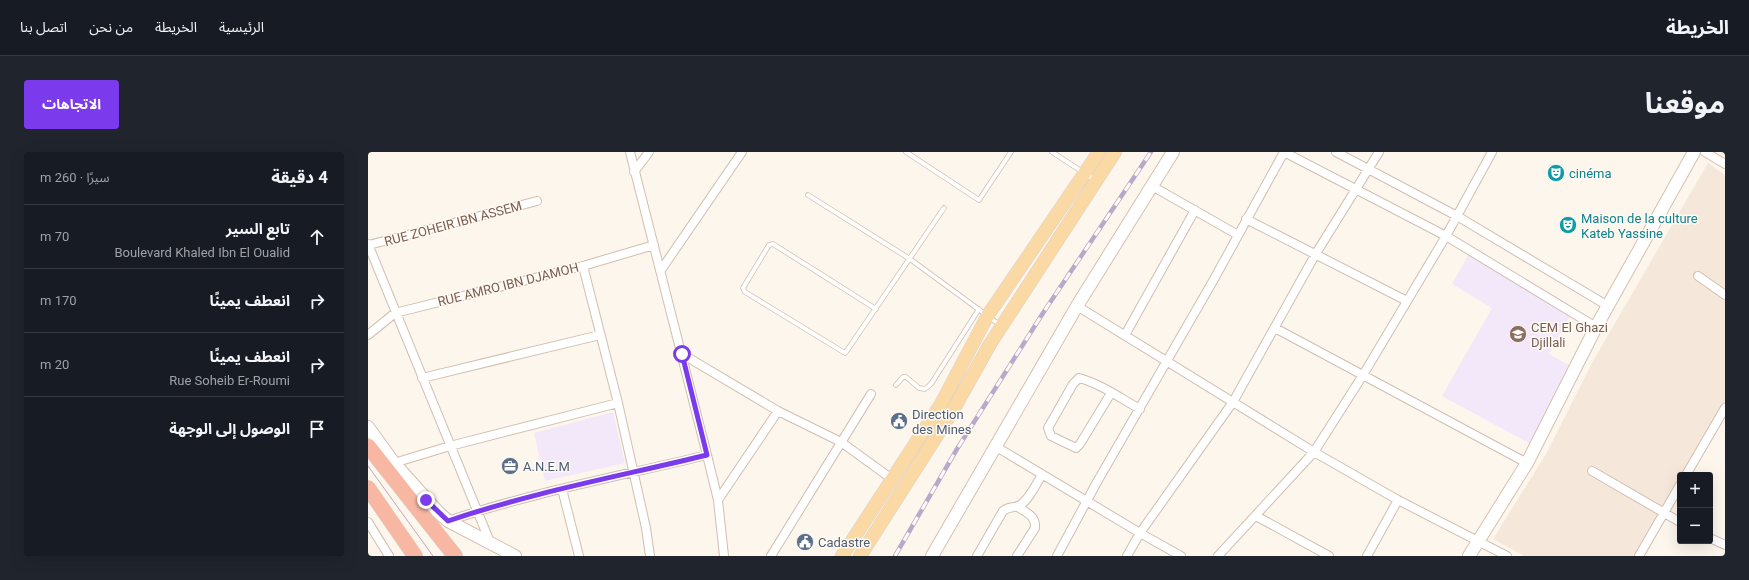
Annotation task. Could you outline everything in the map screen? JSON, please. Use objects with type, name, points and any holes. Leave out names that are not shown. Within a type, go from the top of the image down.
[{"type":"highway","points":[[368,446],[455,556]]},
{"type":"highway","points":[[368,488],[415,556]]},
{"type":"main road","points":[[842,556],[941,404],[984,312],[1098,152]]},
{"type":"main road","points":[[860,556],[952,412],[1001,326],[1115,152]]},
{"type":"street","points":[[630,152],[718,500],[724,556]]},
{"type":"street","points":[[634,172],[648,152]]},
{"type":"street","points":[[661,270],[742,152]]},
{"type":"street","points":[[932,556],[1078,306],[1173,152]]},
{"type":"street","points":[[1057,556],[1086,501],[1140,409],[1284,152],[1354,190],[1446,236],[1596,326]]},
{"type":"street","points":[[1336,152],[1457,216],[1608,306]]},
{"type":"street","points":[[1128,556],[1140,533],[1233,402],[1315,255],[1379,152]]},
{"type":"street","points":[[1218,556],[1314,452],[1363,376],[1407,302],[1446,236],[1492,152]]},
{"type":"street","points":[[1469,556],[1527,463],[1596,326],[1694,152]]},
{"type":"street","points":[[1705,152],[1725,164]]},
{"type":"street","points":[[1152,186],[1238,235]]},
{"type":"street","name":"RUE ZOHEIR IBN ASSEM","points":[[369,249],[537,200]]},
{"type":"street","points":[[1125,335],[1195,210]]},
{"type":"street","points":[[1246,219],[1407,302]]},
{"type":"street","name":"RUE AMRO IBN DJAMOH","points":[[368,335],[395,313],[583,266],[654,244]]},
{"type":"street","points":[[369,249],[490,542]]},
{"type":"street","points":[[583,266],[618,403],[646,528],[650,556]]},
{"type":"street","points":[[1698,276],[1725,295]]},
{"type":"street","points":[[1078,306],[1314,452],[1398,500],[1507,556]]},
{"type":"street","points":[[1275,328],[1527,463]]},
{"type":"street","points":[[422,378],[600,335]]},
{"type":"street","points":[[682,354],[778,411],[841,442],[892,479]]},
{"type":"street","points":[[1110,393],[1080,444],[1076,448],[1051,436],[1048,428],[1073,384],[1080,378],[1090,381],[1140,409]]},
{"type":"street","points":[[771,556],[871,394]]},
{"type":"street","points":[[394,463],[450,446],[618,403]]},
{"type":"street","points":[[718,500],[778,411]]},
{"type":"street","points":[[1688,472],[1724,414]]},
{"type":"street","points":[[368,427],[394,463],[426,500],[448,521],[515,556]]},
{"type":"street","points":[[995,446],[1181,556]]},
{"type":"street","points":[[448,521],[477,511],[562,489],[707,455]]},
{"type":"street","points":[[1592,471],[1677,520]]},
{"type":"street","points":[[1018,507],[1024,502],[1042,475]]},
{"type":"street","points":[[562,489],[579,556]]},
{"type":"street","points":[[1639,556],[1677,490]]},
{"type":"street","points":[[1367,556],[1398,500]]},
{"type":"street","points":[[977,556],[1003,511],[1008,507],[1018,507],[1034,518],[1035,528],[1018,556]]},
{"type":"street","points":[[1256,516],[1329,556]]},
{"type":"street","points":[[368,522],[389,556]]},
{"type":"street","points":[[1713,540],[1725,546]]},
{"type":"lane","points":[[906,152],[979,200],[1011,152]]},
{"type":"lane","points":[[1052,152],[1096,181]]},
{"type":"lane","points":[[808,195],[910,259],[1001,326]]},
{"type":"lane","points":[[876,309],[773,244],[769,245],[743,288],[745,292],[843,353],[846,352],[876,309],[944,208]]},
{"type":"lane","points":[[896,385],[903,377],[906,376],[919,388],[925,388],[931,384],[984,312]]},
{"type":"shaded area","points":[[1708,163],[1725,175],[1725,404],[1682,472],[1677,472],[1677,481],[1636,556],[1524,556],[1493,539],[1546,454],[1593,361]]},
{"type":"shaded area","name":"CEM El Ghazi Djillali","points":[[1469,254],[1571,314],[1549,354],[1572,367],[1529,443],[1442,396],[1492,308],[1452,284]]},
{"type":"shaded area","points":[[613,412],[625,463],[545,481],[534,433]]},
{"type":"tram line","points":[[368,466],[433,556]]},
{"type":"railway","points":[[895,556],[957,449],[1043,313],[1151,152]]},
{"type":"place","name":"cinéma","points":[[1556,173]]},
{"type":"place","name":"Maison de la culture Kateb Yassine","points":[[1568,225]]},
{"type":"place","name":"CEM El Ghazi Djillali","points":[[1518,334]]},
{"type":"place","name":"Direction des Mines","points":[[899,421]]},
{"type":"place","name":"A.N.E.M","points":[[510,466]]},
{"type":"place","name":"Cadastre","points":[[805,542]]},
{"type":"route","points":[[426,500],[448,521],[477,511],[562,489],[707,455],[682,354]]}]
